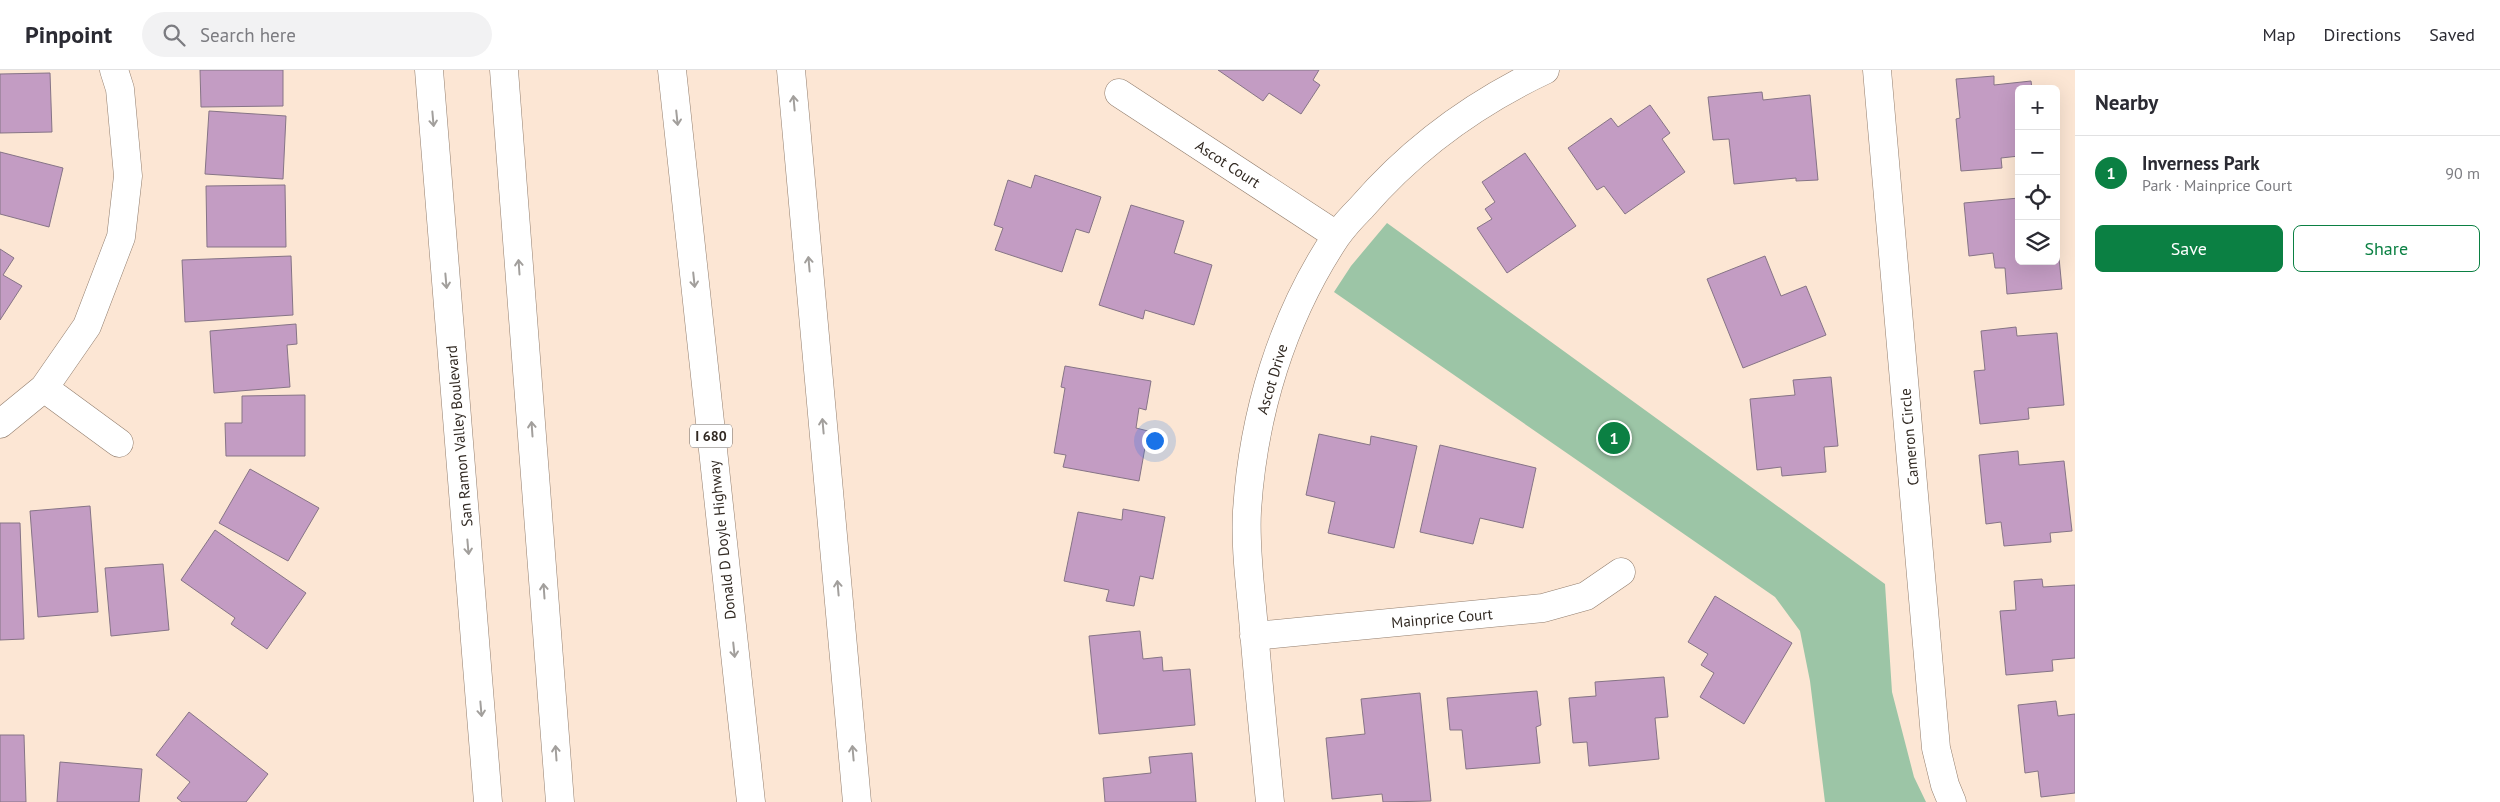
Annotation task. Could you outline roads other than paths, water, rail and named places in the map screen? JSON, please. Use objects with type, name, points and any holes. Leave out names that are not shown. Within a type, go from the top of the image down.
[{"type":"main road","points":[[0,424],[44,388],[87,326],[121,237],[128,176],[120,89],[114,70]]},
{"type":"main road","name":"San Ramon Valley Boulevard","points":[[429,70],[488,802]]},
{"type":"main road","points":[[504,70],[560,802]]},
{"type":"main road","name":"Donald D Doyle Highway","points":[[672,70],[750,802]]},
{"type":"main road","points":[[791,70],[857,802]]},
{"type":"main road","name":"Ascot Drive","points":[[1270,802],[1254,636],[1247,514],[1251,462],[1265,391],[1286,333],[1310,281],[1336,236],[1381,185],[1423,146],[1509,88],[1545,70]]},
{"type":"main road","name":"Cameron Circle","points":[[1877,70],[1936,748],[1945,785],[1952,802]]},
{"type":"main road","name":"Ascot Court","points":[[1119,93],[1336,236]]},
{"type":"main road","points":[[44,388],[118,443]]},
{"type":"main road","name":"Mainprice Court","points":[[1254,636],[1543,608],[1586,596],[1621,572]]},
{"type":"place","name":"Inverness Park","points":[[1614,438]]}]
